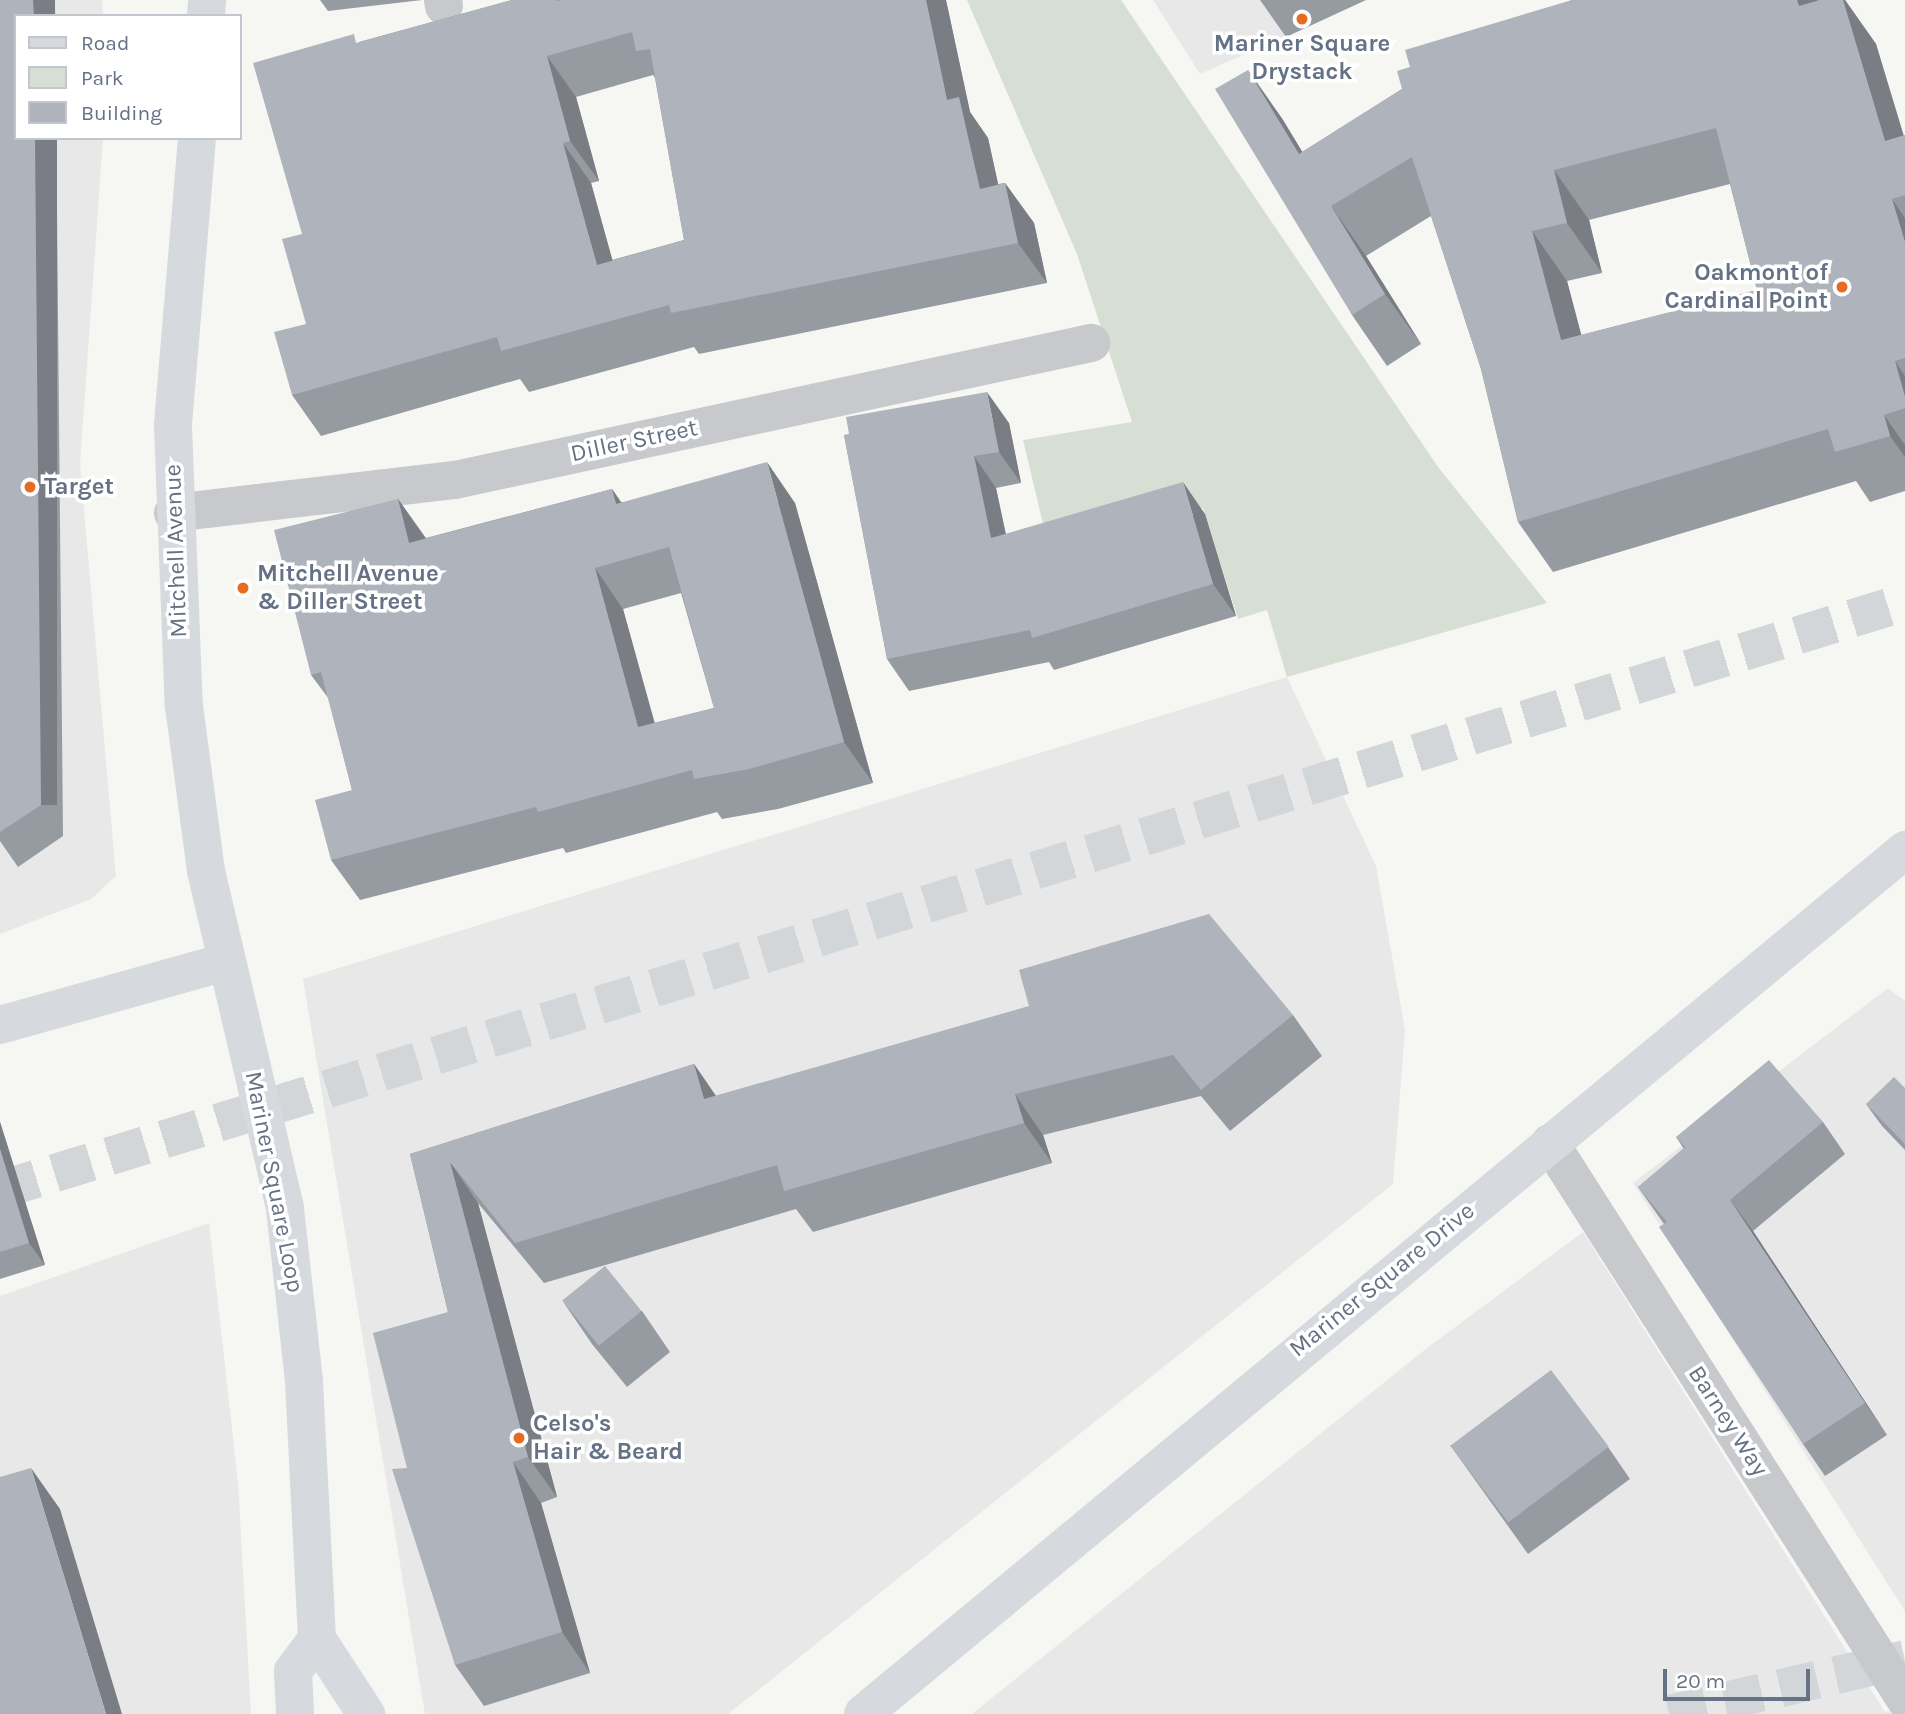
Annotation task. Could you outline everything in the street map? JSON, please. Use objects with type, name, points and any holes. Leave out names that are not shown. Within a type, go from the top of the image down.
[{"type":"street","name":"Mitchell Avenue","points":[[197,140],[178,332],[173,513],[194,793],[225,962]]},
{"type":"street","name":"Diller Street","points":[[173,513],[455,480],[1091,343]]},
{"type":"street","name":"Mariner Square Drive","points":[[863,1714],[1905,850]]},
{"type":"street","points":[[0,1025],[225,962]]},
{"type":"street","name":"Mariner Square Loop","points":[[225,962],[264,1108],[297,1295],[317,1639],[366,1714]]},
{"type":"street","name":"Barney Way","points":[[1550,1143],[1905,1699]]},
{"type":"street","points":[[295,1714],[293,1671],[317,1639]]},
{"type":"shaded area","points":[[0,0],[102,0],[103,14],[14,14],[14,140],[103,140],[80,464],[116,876],[91,899],[0,934]]},
{"type":"shaded area","points":[[1153,0],[1366,0],[1200,74]]},
{"type":"shaded area","points":[[1287,677],[1376,866],[1405,1030],[1393,1184],[728,1714],[425,1714],[303,979]]},
{"type":"shaded area","points":[[1888,988],[1905,1001],[1905,1611],[1633,1183]]},
{"type":"shaded area","points":[[209,1223],[238,1483],[251,1714],[0,1714],[0,1296]]},
{"type":"shaded area","points":[[1583,1232],[1885,1712],[1905,1708],[1905,1714],[972,1714],[1427,1348]]},
{"type":"green space","points":[[967,0],[1121,0],[1438,467],[1547,603],[1287,677],[1267,610],[1238,619],[1203,508],[1050,553],[1023,440],[1132,422],[1077,254]]},
{"type":"building","name":"Target","points":[[0,0],[33,0],[34,14],[14,14],[14,140],[35,140],[41,805],[0,832]]},
{"type":"building","points":[[512,0],[926,0],[947,100],[959,97],[980,189],[1005,183],[1018,243],[671,313],[669,305],[501,351],[497,337],[292,395],[274,332],[306,324],[282,239],[302,234],[253,63],[354,34],[356,43]],"holes":[[[632,32],[636,51],[650,49],[684,240],[597,265],[563,143],[570,141],[547,56]]]},
{"type":"building","name":"Oakmont of Cardinal Point","points":[[1572,0],[1797,0],[1799,6],[1820,0],[1843,0],[1885,141],[1905,135],[1905,195],[1892,199],[1905,242],[1905,358],[1895,361],[1905,397],[1905,408],[1884,415],[1890,436],[1835,452],[1828,429],[1518,522],[1481,369],[1412,157],[1331,206],[1385,294],[1352,315],[1215,89],[1248,70],[1299,154],[1402,89],[1397,71],[1410,67],[1405,50]],"holes":[[[1716,128],[1757,290],[1561,340],[1532,231],[1567,223],[1554,170]]]},
{"type":"building","points":[[987,392],[999,452],[974,456],[991,538],[1183,482],[1213,584],[1032,638],[1030,630],[887,659],[844,435],[849,434],[846,417]]},
{"type":"building","points":[[767,462],[844,742],[749,769],[694,779],[692,770],[538,812],[536,807],[331,860],[315,800],[352,790],[321,672],[311,675],[274,530],[398,499],[409,543],[612,489],[616,504]],"holes":[[[669,547],[714,708],[638,727],[595,568]]]},
{"type":"building","points":[[1209,914],[1293,1015],[1201,1090],[1173,1055],[1015,1094],[1024,1123],[784,1191],[777,1165],[515,1243],[450,1162],[528,1457],[513,1462],[562,1632],[455,1665],[392,1469],[407,1468],[373,1333],[448,1312],[410,1154],[694,1064],[704,1099],[1029,1006],[1019,970]]},
{"type":"building","points":[[1769,1060],[1823,1122],[1730,1200],[1865,1403],[1803,1444],[1659,1227],[1667,1222],[1638,1187],[1685,1147],[1676,1137]]},
{"type":"building","points":[[1894,1077],[1905,1088],[1905,1144],[1866,1104]]},
{"type":"building","points":[[0,1149],[29,1243],[0,1252]]},
{"type":"building","points":[[605,1266],[642,1311],[599,1346],[562,1301]]},
{"type":"building","points":[[1551,1370],[1609,1447],[1508,1522],[1450,1446]]},
{"type":"building","points":[[31,1468],[106,1714],[0,1714],[0,1477]]},
{"type":"tunnel","points":[[0,1190],[1905,602]]},
{"type":"tunnel","points":[[1669,1714],[1905,1659]]},
{"type":"place","name":"Mariner Square Drystack","points":[[1302,19]]},
{"type":"place","name":"Oakmont of Cardinal Point","points":[[1842,287]]},
{"type":"place","name":"Target","points":[[30,487]]},
{"type":"place","name":"Mitchell Avenue & Diller Street","points":[[243,588]]},
{"type":"place","name":"Celso's Hair & Beard","points":[[519,1438]]}]
